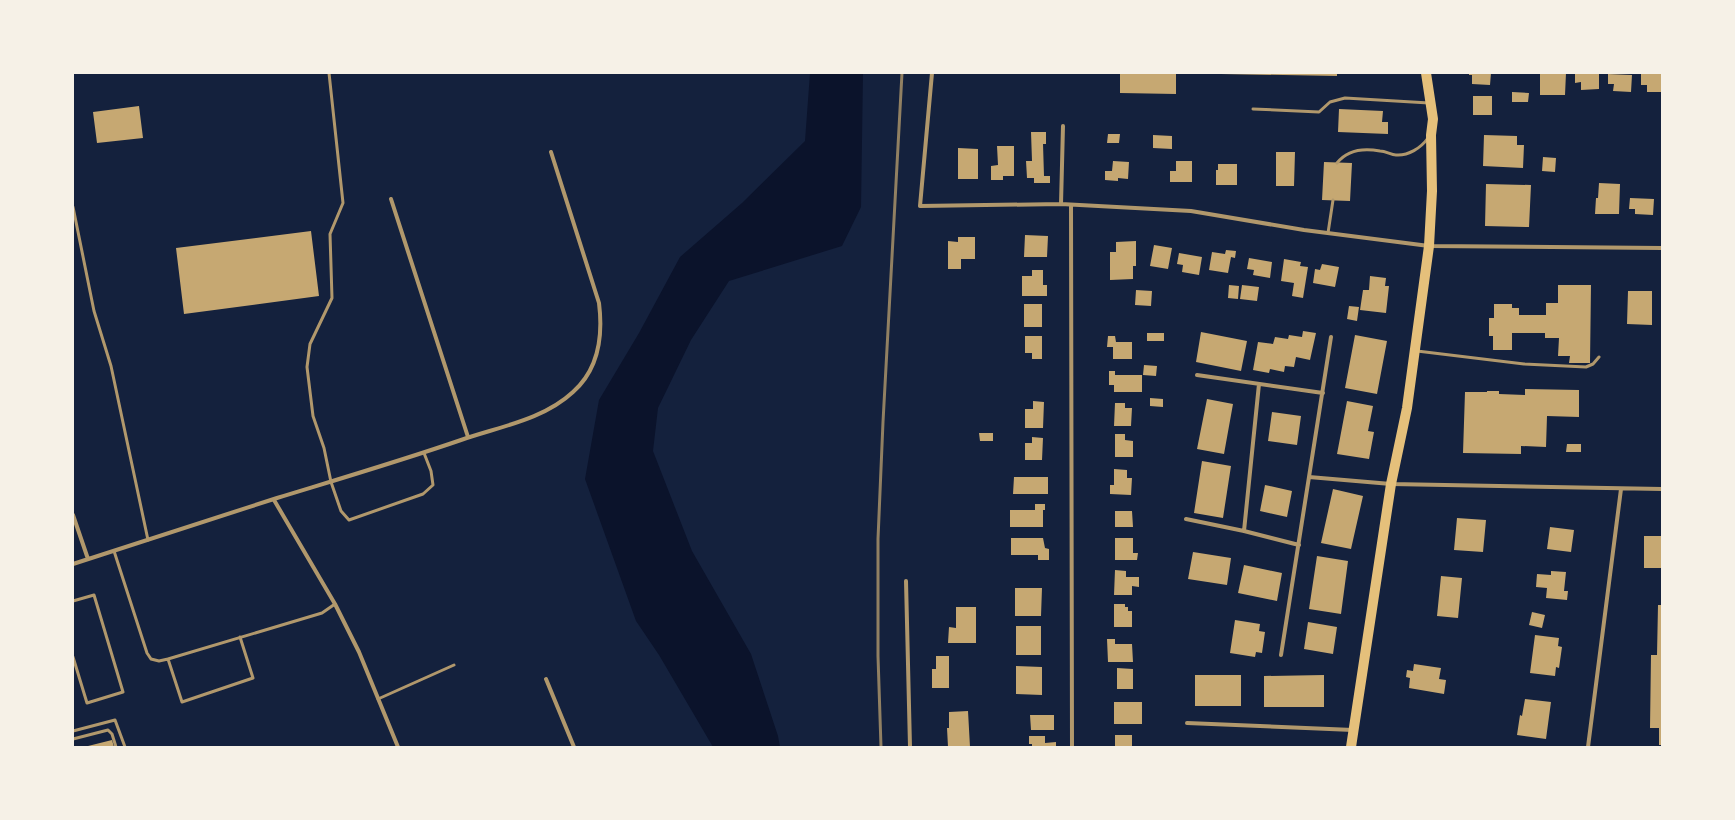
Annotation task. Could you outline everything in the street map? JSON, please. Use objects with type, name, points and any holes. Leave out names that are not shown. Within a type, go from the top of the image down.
[{"type":"main road","points":[[1351,747],[1391,484],[1406,408],[1415,351],[1429,246],[1432,191],[1431,135],[1433,119],[1426,73]]},
{"type":"street","points":[[932,73],[920,206],[1061,204],[1191,211],[1328,233],[1429,246],[1662,248]]},
{"type":"street","points":[[1061,204],[1063,126]]},
{"type":"street","points":[[73,564],[424,453],[536,415],[560,403],[574,391],[586,377],[598,351],[602,321],[599,302],[551,152]]},
{"type":"street","points":[[391,199],[468,437]]},
{"type":"street","points":[[1071,205],[1072,747]]},
{"type":"street","points":[[1281,654],[1331,337]]},
{"type":"street","points":[[1197,375],[1322,393]]},
{"type":"street","points":[[1244,531],[1259,384]]},
{"type":"street","points":[[1309,477],[1391,484],[1662,489]]},
{"type":"street","points":[[1588,747],[1621,489]]},
{"type":"street","points":[[274,500],[334,604],[359,652],[398,747]]},
{"type":"street","points":[[73,515],[88,559]]},
{"type":"street","points":[[1186,518],[1299,545]]},
{"type":"street","points":[[906,581],[910,747]]},
{"type":"street","points":[[546,679],[574,747]]},
{"type":"street","points":[[1187,723],[1354,730]]},
{"type":"lane","points":[[329,73],[343,203],[330,234],[332,298],[310,344],[307,367],[312,416],[324,448],[331,482],[341,511],[348,520],[423,494],[433,485],[431,471],[424,453]]},
{"type":"lane","points":[[1253,109],[1318,112],[1330,102],[1345,98],[1430,103]]},
{"type":"lane","points":[[1337,162],[1346,154],[1360,150],[1381,151],[1394,155],[1402,155],[1424,144],[1431,135]]},
{"type":"lane","points":[[1328,233],[1333,200]]},
{"type":"lane","points":[[73,207],[94,311],[111,366],[148,540]]},
{"type":"lane","points":[[1415,351],[1524,364],[1563,366],[1590,366],[1599,357]]},
{"type":"lane","points":[[114,551],[147,653],[151,659],[159,661],[322,613],[334,604]]},
{"type":"lane","points":[[73,601],[94,594],[123,692],[87,703],[73,658]]},
{"type":"lane","points":[[168,659],[182,702],[253,678],[240,637]]},
{"type":"lane","points":[[378,699],[454,665]]},
{"type":"lane","points":[[73,731],[115,720],[125,747]]},
{"type":"lane","points":[[73,738],[108,730],[112,734],[116,747]]},
{"type":"water","points":[[810,73],[863,73],[861,207],[842,246],[729,281],[691,340],[658,408],[653,451],[692,551],[751,654],[778,736],[780,747],[713,747],[659,655],[636,621],[585,479],[599,400],[639,333],[680,257],[742,203],[805,141]]},
{"type":"building","points":[[1120,73],[1176,73],[1176,94],[1120,93]]},
{"type":"building","points":[[1337,73],[1337,76],[1221,74]]},
{"type":"building","points":[[1469,73],[1491,73],[1490,85],[1472,84],[1472,75],[1469,75]]},
{"type":"building","points":[[1540,73],[1566,73],[1565,95],[1540,95]]},
{"type":"building","points":[[1599,73],[1599,89],[1581,90],[1581,82],[1575,83],[1575,74]]},
{"type":"building","points":[[1608,74],[1632,75],[1631,92],[1613,91],[1614,84],[1608,84]]},
{"type":"building","points":[[1641,74],[1662,74],[1662,92],[1647,92],[1647,85],[1641,85]]},
{"type":"building","points":[[1512,92],[1529,93],[1528,102],[1512,102]]},
{"type":"building","points":[[1473,96],[1492,96],[1492,115],[1473,115]]},
{"type":"building","points":[[139,106],[143,138],[97,143],[93,112]]},
{"type":"building","points":[[1339,109],[1383,111],[1382,122],[1388,122],[1388,134],[1338,132]]},
{"type":"building","points":[[1031,132],[1046,132],[1046,144],[1043,144],[1044,176],[1050,176],[1050,183],[1034,183],[1034,178],[1027,178],[1026,161],[1032,161]]},
{"type":"building","points":[[1108,134],[1120,134],[1119,143],[1107,143]]},
{"type":"building","points":[[1153,135],[1172,136],[1172,149],[1153,148]]},
{"type":"building","points":[[1484,135],[1517,136],[1517,145],[1524,145],[1523,168],[1483,166]]},
{"type":"building","points":[[997,146],[1014,146],[1014,176],[1003,176],[1003,180],[991,180],[991,166],[998,165]]},
{"type":"building","points":[[958,148],[978,149],[978,179],[958,179]]},
{"type":"building","points":[[1276,152],[1295,152],[1294,186],[1276,186]]},
{"type":"building","points":[[1543,157],[1556,158],[1555,172],[1542,171]]},
{"type":"building","points":[[1113,161],[1129,162],[1128,179],[1118,178],[1118,181],[1105,180],[1105,171],[1112,171]]},
{"type":"building","points":[[1176,161],[1192,161],[1192,182],[1170,182],[1170,171],[1176,171]]},
{"type":"building","points":[[1324,162],[1352,163],[1350,201],[1322,200]]},
{"type":"building","points":[[1218,164],[1237,164],[1237,185],[1216,185],[1216,170],[1218,170]]},
{"type":"building","points":[[1599,183],[1620,184],[1619,214],[1595,214]]},
{"type":"building","points":[[1486,184],[1531,185],[1529,227],[1485,226]]},
{"type":"building","points":[[1630,198],[1654,199],[1653,215],[1635,214],[1635,209],[1629,209]]},
{"type":"building","points":[[311,231],[319,296],[184,314],[176,248]]},
{"type":"building","points":[[1025,235],[1048,236],[1047,257],[1024,257]]},
{"type":"building","points":[[958,237],[975,237],[975,259],[961,259],[961,269],[948,269],[948,241],[958,242]]},
{"type":"building","points":[[1136,241],[1136,266],[1133,266],[1133,279],[1110,280],[1110,252],[1116,252],[1116,242]]},
{"type":"building","points":[[1154,245],[1172,248],[1168,269],[1150,266]]},
{"type":"building","points":[[1226,250],[1236,251],[1235,258],[1231,257],[1228,273],[1209,270],[1212,252],[1225,254]]},
{"type":"building","points":[[1179,253],[1202,257],[1199,275],[1182,272],[1183,265],[1177,264]]},
{"type":"building","points":[[1249,258],[1272,262],[1270,278],[1253,275],[1254,270],[1247,269]]},
{"type":"building","points":[[1284,259],[1301,262],[1300,266],[1308,267],[1303,298],[1292,296],[1294,283],[1281,281]]},
{"type":"building","points":[[1322,264],[1339,267],[1335,287],[1313,283],[1315,269],[1320,270]]},
{"type":"building","points":[[1032,270],[1043,270],[1043,285],[1047,285],[1047,296],[1022,296],[1022,276],[1032,276]]},
{"type":"building","points":[[1370,276],[1386,278],[1385,286],[1389,286],[1386,313],[1360,310],[1363,290],[1369,290]]},
{"type":"building","points":[[1229,285],[1239,286],[1238,299],[1228,298]]},
{"type":"building","points":[[1242,285],[1259,287],[1257,301],[1240,299]]},
{"type":"building","points":[[1558,285],[1591,285],[1590,363],[1569,363],[1570,356],[1558,356],[1559,338],[1545,338],[1545,333],[1512,333],[1512,350],[1493,350],[1493,336],[1489,336],[1489,318],[1494,318],[1494,304],[1512,304],[1512,308],[1519,308],[1519,315],[1546,315],[1546,303],[1558,303]]},
{"type":"building","points":[[1136,290],[1152,291],[1151,306],[1135,305]]},
{"type":"building","points":[[1628,291],[1652,291],[1652,325],[1627,324]]},
{"type":"building","points":[[1024,304],[1042,304],[1042,327],[1024,327]]},
{"type":"building","points":[[1349,306],[1359,307],[1357,321],[1347,319]]},
{"type":"building","points":[[1303,331],[1316,333],[1310,360],[1296,357],[1294,367],[1285,366],[1284,372],[1270,369],[1269,373],[1253,370],[1258,342],[1273,344],[1275,337],[1288,339],[1289,335],[1302,337]]},
{"type":"building","points":[[1201,332],[1247,341],[1241,371],[1196,362]]},
{"type":"building","points":[[1147,333],[1164,333],[1164,341],[1147,341]]},
{"type":"building","points":[[1355,335],[1387,341],[1377,394],[1345,388]]},
{"type":"building","points":[[1025,336],[1042,336],[1042,359],[1032,359],[1032,353],[1025,353]]},
{"type":"building","points":[[1108,336],[1115,336],[1116,342],[1132,342],[1132,359],[1113,359],[1113,347],[1107,347]]},
{"type":"building","points":[[1144,365],[1157,366],[1156,376],[1143,375]]},
{"type":"building","points":[[1109,371],[1115,371],[1115,375],[1142,375],[1142,392],[1114,392],[1114,385],[1109,385]]},
{"type":"building","points":[[1525,389],[1579,390],[1579,417],[1547,416],[1546,447],[1521,446],[1521,454],[1463,453],[1465,392],[1499,391],[1499,394],[1525,395]]},
{"type":"building","points":[[1150,398],[1163,399],[1163,407],[1150,406]]},
{"type":"building","points":[[1207,399],[1233,404],[1224,454],[1197,449]]},
{"type":"building","points":[[1033,401],[1044,402],[1043,428],[1025,428],[1025,409],[1033,409]]},
{"type":"building","points":[[1347,401],[1373,406],[1368,431],[1374,432],[1369,459],[1337,454]]},
{"type":"building","points":[[1115,403],[1125,403],[1125,408],[1132,408],[1131,426],[1114,426]]},
{"type":"building","points":[[1272,412],[1301,416],[1297,445],[1268,441]]},
{"type":"building","points":[[979,433],[993,433],[993,441],[980,441]]},
{"type":"building","points":[[1115,434],[1125,434],[1125,440],[1133,441],[1133,457],[1115,457]]},
{"type":"building","points":[[1032,437],[1043,438],[1042,460],[1025,460],[1025,443],[1032,443]]},
{"type":"building","points":[[1567,444],[1581,444],[1581,452],[1566,452]]},
{"type":"building","points":[[1202,461],[1231,466],[1223,518],[1194,513]]},
{"type":"building","points":[[1114,469],[1127,470],[1127,478],[1132,478],[1131,495],[1110,494],[1110,485],[1114,485]]},
{"type":"building","points":[[1014,477],[1048,477],[1048,494],[1013,494]]},
{"type":"building","points":[[1265,485],[1292,491],[1287,517],[1260,511]]},
{"type":"building","points":[[1333,489],[1363,496],[1351,549],[1321,543]]},
{"type":"building","points":[[1035,504],[1045,504],[1045,510],[1043,510],[1043,527],[1010,527],[1010,510],[1035,510]]},
{"type":"building","points":[[1115,511],[1132,511],[1133,527],[1115,527]]},
{"type":"building","points":[[1457,518],[1486,520],[1483,552],[1454,550]]},
{"type":"building","points":[[1550,527],[1574,530],[1571,552],[1547,549]]},
{"type":"building","points":[[1644,536],[1662,536],[1662,568],[1644,568]]},
{"type":"building","points":[[1011,538],[1043,538],[1045,548],[1049,549],[1049,560],[1038,560],[1038,555],[1011,555]]},
{"type":"building","points":[[1115,538],[1133,538],[1133,553],[1138,553],[1137,560],[1115,560]]},
{"type":"building","points":[[1193,552],[1231,558],[1227,585],[1188,579]]},
{"type":"building","points":[[1317,556],[1348,561],[1341,614],[1309,609]]},
{"type":"building","points":[[1244,565],[1282,573],[1277,601],[1238,593]]},
{"type":"building","points":[[1115,570],[1126,571],[1126,577],[1139,577],[1139,587],[1132,586],[1132,595],[1114,595]]},
{"type":"building","points":[[1551,571],[1566,572],[1564,591],[1568,591],[1567,600],[1546,598],[1547,588],[1536,587],[1537,574],[1551,575]]},
{"type":"building","points":[[1441,576],[1462,578],[1458,618],[1437,616]]},
{"type":"building","points":[[1015,588],[1042,588],[1041,616],[1015,616]]},
{"type":"building","points":[[1114,604],[1125,604],[1125,607],[1128,607],[1128,611],[1132,611],[1132,627],[1114,627]]},
{"type":"building","points":[[1658,605],[1662,605],[1662,745],[1659,745],[1659,728],[1650,728],[1651,655],[1657,655]]},
{"type":"building","points":[[956,607],[976,607],[976,643],[948,643],[949,627],[956,628]]},
{"type":"building","points":[[1532,612],[1545,615],[1542,628],[1529,625]]},
{"type":"building","points":[[1235,620],[1260,624],[1259,631],[1265,632],[1262,653],[1256,652],[1255,657],[1230,653]]},
{"type":"building","points":[[1308,622],[1337,627],[1333,654],[1304,649]]},
{"type":"building","points":[[1016,626],[1041,626],[1041,655],[1016,655]]},
{"type":"building","points":[[1535,635],[1559,638],[1558,646],[1562,647],[1559,668],[1556,667],[1555,676],[1530,673]]},
{"type":"building","points":[[1107,639],[1115,639],[1115,644],[1132,644],[1133,662],[1108,662]]},
{"type":"building","points":[[936,656],[949,656],[949,688],[932,688],[932,669],[936,669]]},
{"type":"building","points":[[1414,664],[1441,668],[1439,679],[1446,680],[1444,694],[1409,688],[1410,678],[1406,677],[1407,670],[1413,671]]},
{"type":"building","points":[[1016,666],[1042,667],[1042,695],[1016,694]]},
{"type":"building","points":[[1117,668],[1133,669],[1133,689],[1117,689]]},
{"type":"building","points":[[1195,675],[1241,675],[1241,706],[1195,706]]},
{"type":"building","points":[[1324,675],[1324,707],[1264,707],[1264,676]]},
{"type":"building","points":[[1525,699],[1551,702],[1546,739],[1517,735],[1520,715],[1522,716]]},
{"type":"building","points":[[1114,702],[1142,702],[1142,724],[1114,724]]},
{"type":"building","points":[[968,711],[970,747],[948,747],[947,728],[949,728],[949,712]]},
{"type":"building","points":[[1030,715],[1054,715],[1054,730],[1031,730]]},
{"type":"building","points":[[1115,735],[1132,735],[1132,747],[1115,747]]},
{"type":"building","points":[[1029,736],[1045,736],[1045,743],[1056,742],[1056,747],[1032,747],[1032,744],[1029,744]]},
{"type":"building","points":[[112,740],[114,747],[88,747],[88,746]]},
{"type":"railway","points":[[881,747],[878,656],[878,539],[902,73]]}]
